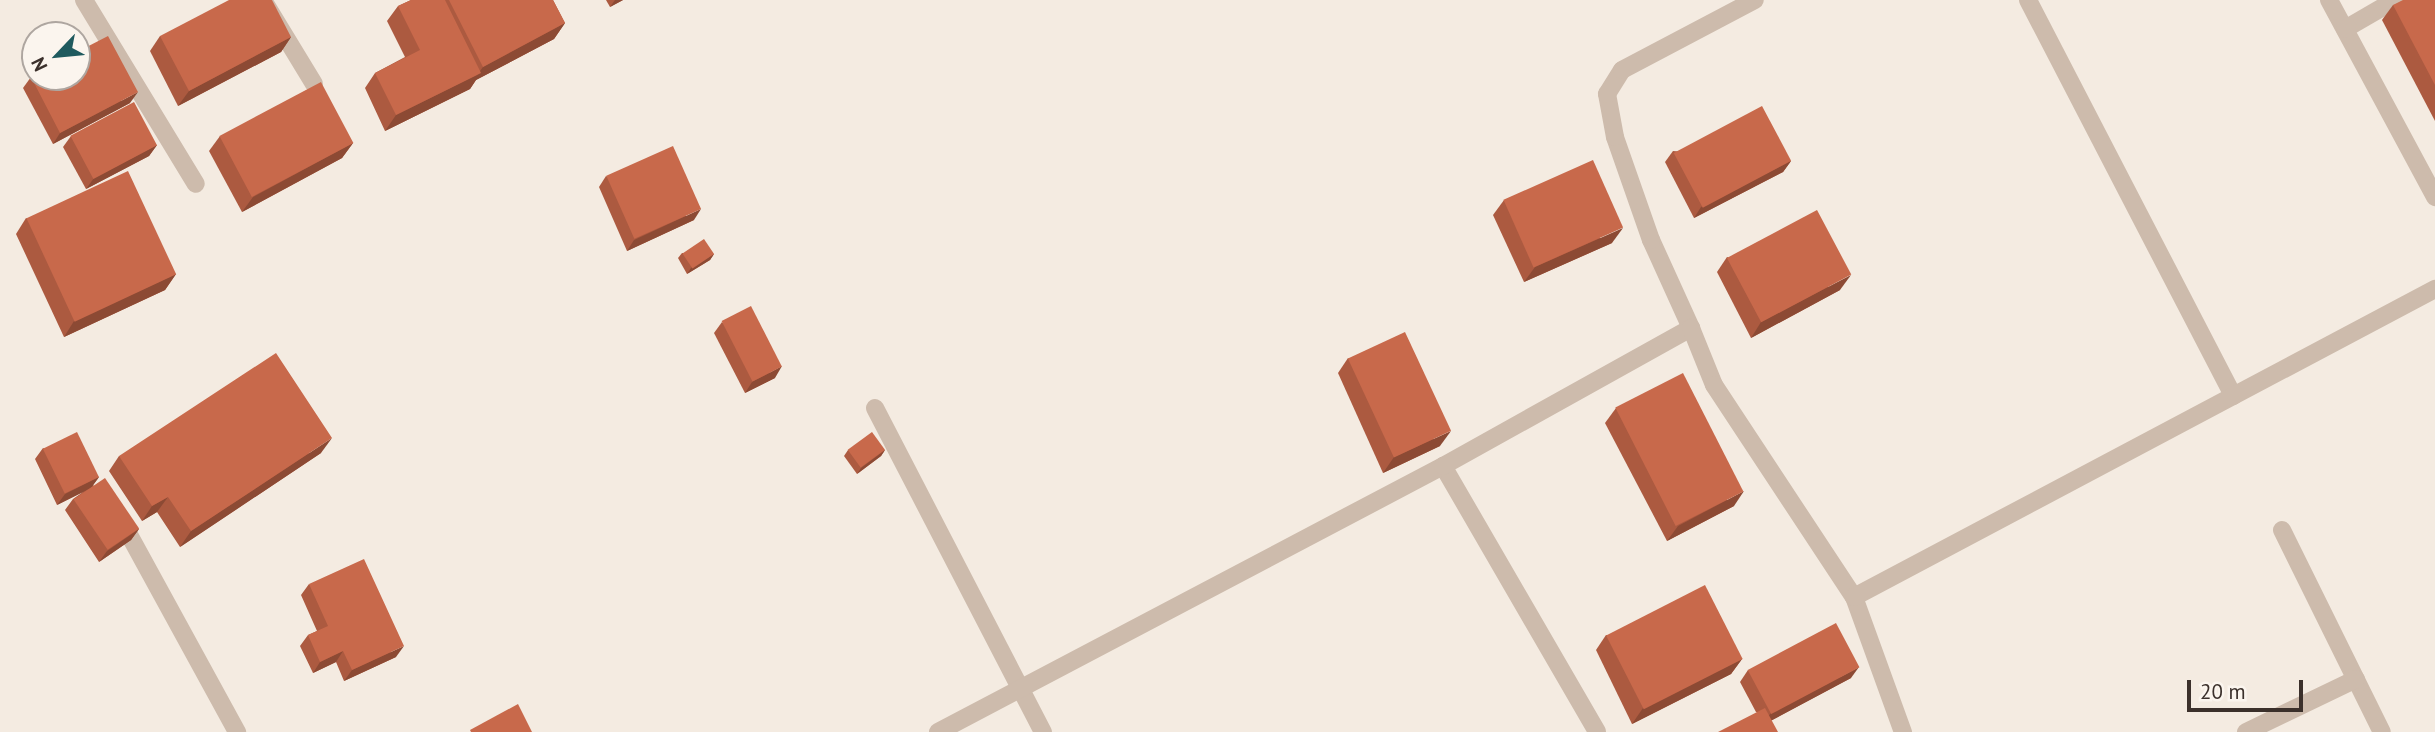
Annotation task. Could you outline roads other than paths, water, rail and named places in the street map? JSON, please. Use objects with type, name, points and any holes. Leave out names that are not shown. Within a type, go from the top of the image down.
[{"type":"street","points":[[84,0],[196,184]]},
{"type":"street","points":[[263,0],[314,84]]},
{"type":"street","points":[[1755,0],[1622,70],[1607,94],[1615,137],[1651,240],[1714,385],[1854,597],[1903,732]]},
{"type":"street","points":[[2028,0],[2233,396]]},
{"type":"street","points":[[2329,0],[2435,197]]},
{"type":"street","points":[[2345,29],[2395,0]]},
{"type":"street","points":[[1854,597],[2435,289]]},
{"type":"street","points":[[938,732],[1443,466],[1691,328]]},
{"type":"street","points":[[875,408],[1043,732]]},
{"type":"street","points":[[1443,466],[1597,732]]},
{"type":"street","points":[[114,507],[237,732]]},
{"type":"street","points":[[2282,530],[2382,732]]},
{"type":"street","points":[[2246,732],[2356,679]]}]
